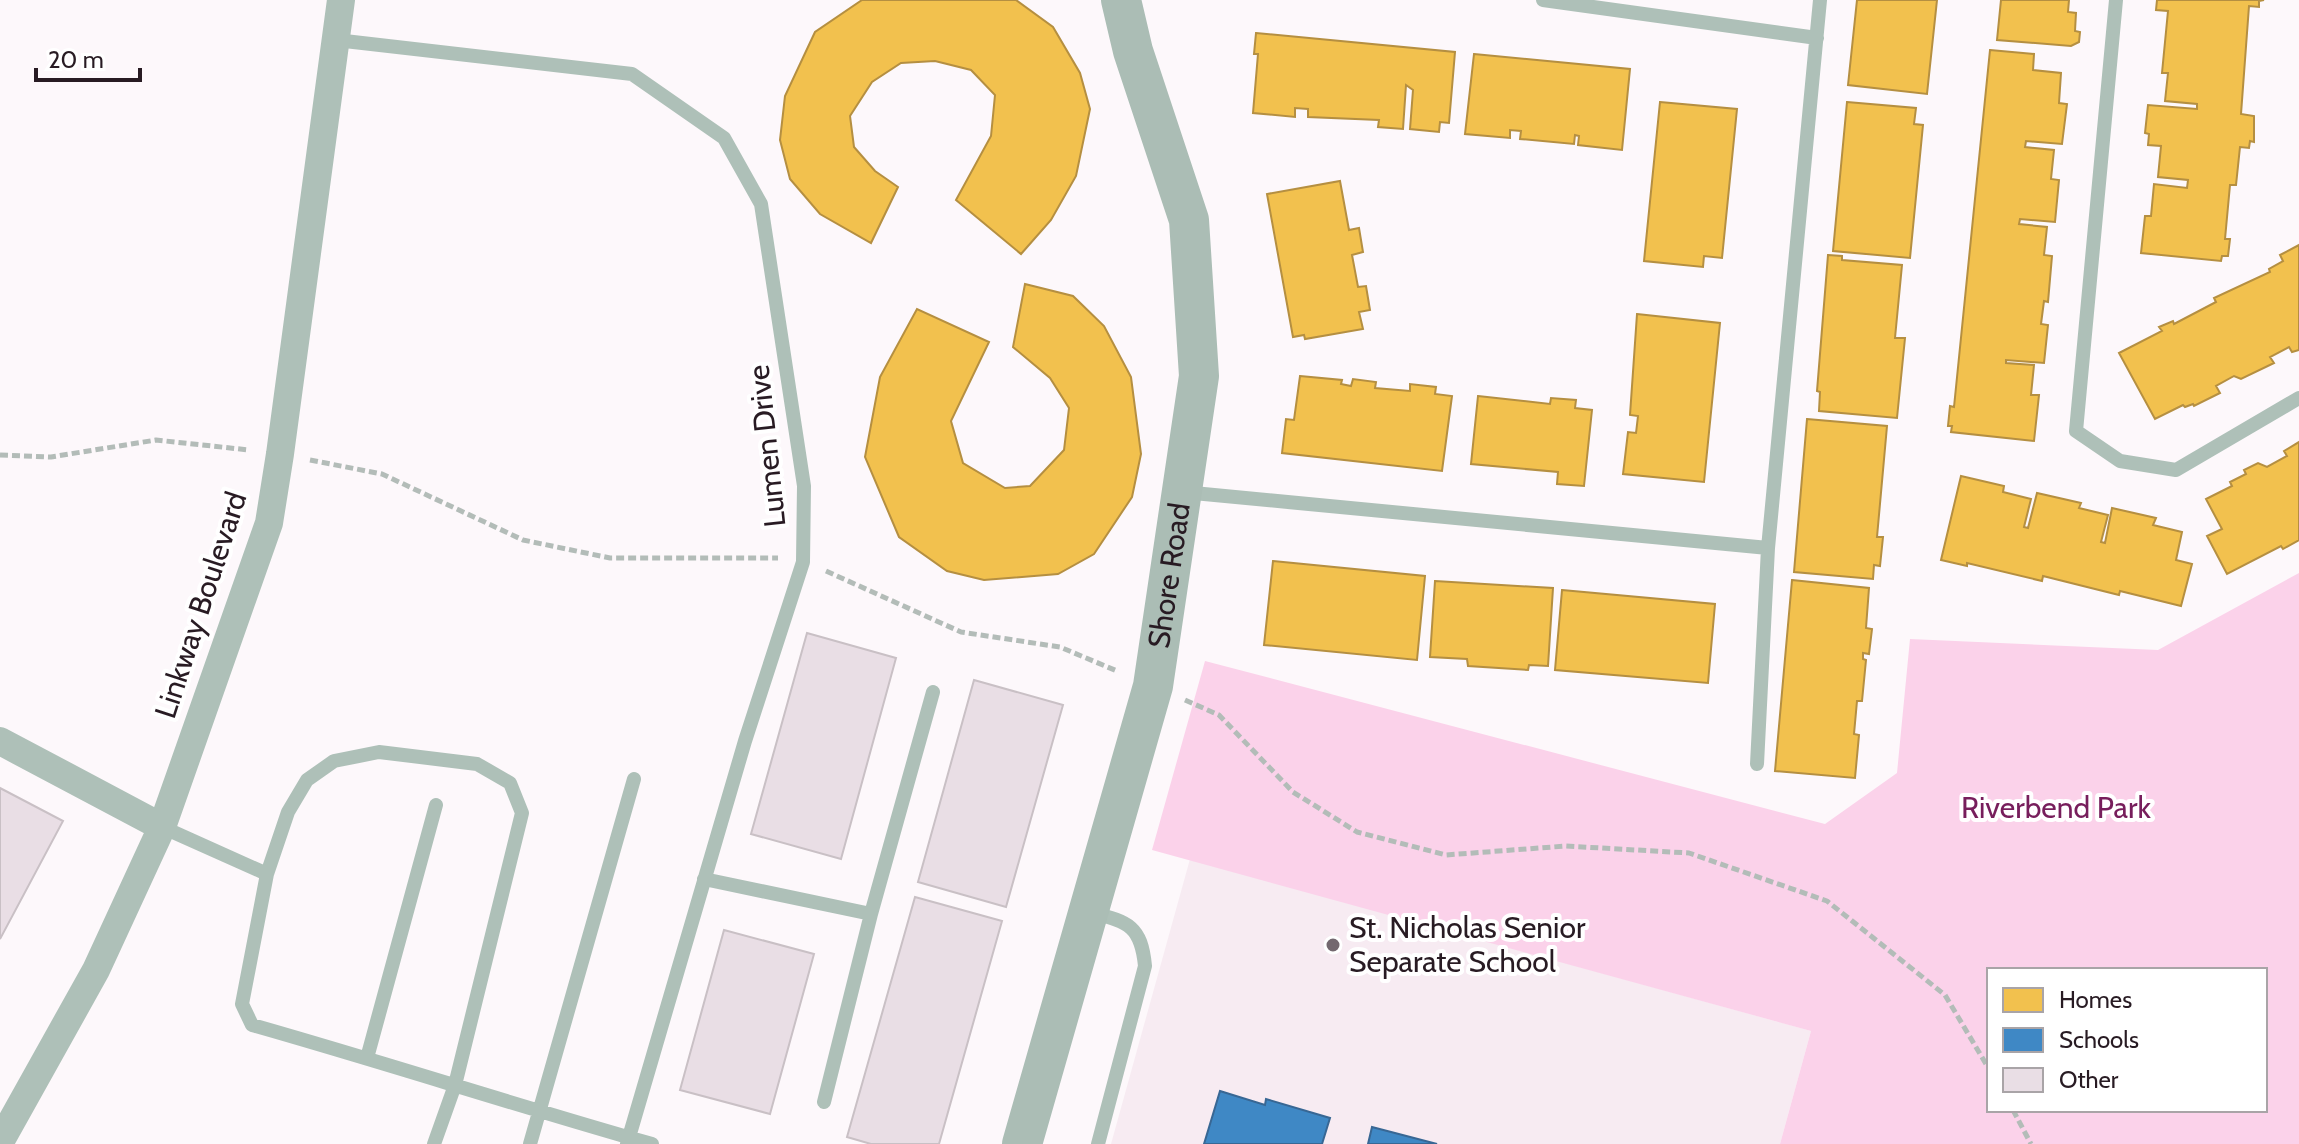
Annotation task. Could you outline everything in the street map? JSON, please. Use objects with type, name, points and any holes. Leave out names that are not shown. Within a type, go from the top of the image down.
[{"type":"street","name":"Linkway Boulevard","points":[[0,1142],[96,970],[162,827],[269,523],[341,0]]},
{"type":"street","name":"Shore Road","points":[[1022,1144],[1153,686],[1199,376],[1189,220],[1133,51],[1121,0]]},
{"type":"street","points":[[0,741],[162,827]]},
{"type":"lane","points":[[1543,0],[1817,38]]},
{"type":"lane","points":[[1757,764],[1768,548],[1820,0]]},
{"type":"lane","points":[[2116,0],[2076,431],[2120,461],[2176,470],[2299,398]]},
{"type":"lane","name":"Lumen Drive","points":[[336,40],[632,74],[724,138],[761,204],[804,486],[803,562],[704,879],[628,1141]]},
{"type":"lane","points":[[1182,492],[1768,548]]},
{"type":"lane","points":[[824,1102],[871,914],[933,692]]},
{"type":"lane","points":[[434,1144],[455,1085],[522,813],[510,783],[477,764],[379,752],[334,761],[307,780],[288,812],[267,874],[242,1004],[252,1025],[455,1085],[540,1109],[628,1141],[652,1144]]},
{"type":"lane","points":[[530,1144],[634,779]]},
{"type":"lane","points":[[367,1058],[436,805]]},
{"type":"lane","points":[[162,827],[267,874]]},
{"type":"lane","points":[[704,879],[871,914]]},
{"type":"lane","points":[[1089,912],[1127,922],[1143,942],[1145,966],[1098,1144]]},
{"type":"path","points":[[0,455],[51,457],[156,440],[280,454],[382,474],[523,540],[610,558],[794,559],[844,577],[961,632],[1060,647],[1219,715],[1293,792],[1357,832],[1446,855],[1566,846],[1689,853],[1827,901],[1945,995],[1987,1066]]},
{"type":"path","points":[[2014,1112],[2031,1144]]},
{"type":"shaded area","name":"St. Nicholas Senior Separate School","points":[[1190,859],[1811,1031],[1780,1144],[1111,1144]]},
{"type":"green space","name":"Riverbend Park","points":[[2299,573],[2299,1144],[1780,1144],[1811,1031],[1152,850],[1205,661],[1825,824],[1897,773],[1910,639],[2158,650]]},
{"type":"building: Homes","points":[[862,0],[1016,0],[1053,27],[1080,73],[1090,109],[1076,176],[1051,220],[1021,254],[956,200],[991,136],[995,95],[971,70],[935,61],[901,63],[872,82],[850,116],[854,147],[875,171],[898,187],[871,243],[820,214],[790,179],[780,140],[785,96],[815,32]]},
{"type":"building: Homes","points":[[1857,0],[1937,0],[1927,94],[1848,85]]},
{"type":"building: Homes","points":[[2001,0],[2069,0],[2068,12],[2076,13],[2075,31],[2080,32],[2079,42],[2071,46],[1997,40]]},
{"type":"building: Homes","points":[[2157,0],[2264,0],[2259,1],[2259,7],[2249,6],[2241,114],[2254,116],[2254,142],[2250,141],[2249,148],[2240,147],[2236,185],[2230,185],[2225,239],[2230,239],[2228,256],[2222,256],[2221,261],[2141,253],[2145,216],[2151,216],[2154,184],[2187,188],[2188,180],[2158,177],[2161,146],[2148,145],[2149,134],[2145,133],[2148,105],[2197,109],[2197,104],[2165,101],[2168,73],[2162,73],[2168,11],[2156,10]]},
{"type":"building: Homes","points":[[1256,33],[1455,52],[1449,123],[1440,122],[1439,132],[1410,129],[1413,90],[1406,85],[1403,129],[1378,127],[1379,120],[1308,117],[1308,109],[1295,108],[1295,117],[1253,113],[1258,54],[1254,54]]},
{"type":"building: Homes","points":[[1990,50],[2034,54],[2033,70],[2061,73],[2059,103],[2067,104],[2062,144],[2026,141],[2025,147],[2054,150],[2051,179],[2059,180],[2055,222],[2020,219],[2019,224],[2047,227],[2044,255],[2052,256],[2048,302],[2044,301],[2041,324],[2048,325],[2044,363],[2006,360],[2006,363],[2034,365],[2031,395],[2039,395],[2034,441],[1951,432],[1952,426],[1948,426],[1950,406],[1954,407]]},
{"type":"building: Homes","points":[[1474,54],[1630,69],[1622,150],[1578,145],[1579,136],[1575,135],[1574,144],[1520,139],[1521,131],[1510,130],[1510,138],[1465,134]]},
{"type":"building: Homes","points":[[1660,102],[1737,109],[1722,258],[1704,256],[1703,267],[1644,261]]},
{"type":"building: Homes","points":[[1847,102],[1916,108],[1914,124],[1923,125],[1910,258],[1833,251]]},
{"type":"building: Homes","points":[[1340,181],[1349,230],[1359,228],[1363,252],[1352,255],[1358,287],[1366,286],[1370,310],[1359,312],[1363,329],[1305,339],[1304,335],[1293,337],[1267,194]]},
{"type":"building: Homes","points":[[2299,245],[2299,350],[2292,352],[2289,347],[2270,357],[2274,363],[2241,379],[2234,376],[2216,386],[2220,393],[2194,406],[2183,405],[2155,419],[2119,353],[2162,331],[2159,327],[2173,321],[2174,324],[2216,302],[2214,298],[2270,272],[2269,269],[2283,261],[2280,255]]},
{"type":"building: Homes","points":[[1828,255],[1842,256],[1842,260],[1902,265],[1895,338],[1905,338],[1897,418],[1819,411],[1820,392],[1817,391]]},
{"type":"building: Homes","points":[[1025,284],[1073,296],[1104,326],[1131,377],[1141,454],[1132,497],[1094,554],[1058,574],[984,580],[947,571],[899,537],[865,457],[880,377],[917,309],[989,342],[951,421],[963,463],[1005,488],[1030,486],[1064,450],[1069,408],[1050,378],[1013,347]]},
{"type":"building: Homes","points":[[1637,314],[1720,323],[1704,482],[1623,474],[1628,432],[1636,433],[1638,416],[1630,415]]},
{"type":"building: Homes","points":[[1300,376],[1342,380],[1341,384],[1351,386],[1353,379],[1376,382],[1375,388],[1410,391],[1410,384],[1436,387],[1435,394],[1452,396],[1442,471],[1282,453],[1286,419],[1294,420]]},
{"type":"building: Homes","points":[[1478,396],[1550,404],[1551,398],[1576,400],[1575,408],[1592,410],[1584,486],[1557,484],[1558,472],[1471,464]]},
{"type":"building: Homes","points":[[1807,419],[1887,426],[1877,537],[1883,537],[1880,566],[1874,565],[1873,579],[1794,572]]},
{"type":"building: Homes","points":[[2299,442],[2299,540],[2227,574],[2207,536],[2222,529],[2206,499],[2232,486],[2230,482],[2246,474],[2244,470],[2258,463],[2267,467],[2287,456],[2284,451]]},
{"type":"building: Homes","points":[[1961,476],[2004,486],[2003,492],[2031,499],[2024,527],[2028,528],[2037,493],[2081,503],[2079,508],[2108,515],[2101,542],[2105,543],[2112,508],[2156,518],[2153,525],[2182,532],[2176,560],[2192,564],[2181,606],[2120,591],[2119,595],[2043,576],[2042,581],[1941,560]]},
{"type":"building: Homes","points":[[1273,561],[1425,576],[1417,660],[1264,645]]},
{"type":"building: Homes","points":[[1792,580],[1869,588],[1866,628],[1872,629],[1869,654],[1863,653],[1866,660],[1862,701],[1857,701],[1854,734],[1859,735],[1855,778],[1775,771]]},
{"type":"building: Homes","points":[[1435,581],[1553,588],[1548,666],[1529,665],[1528,670],[1468,666],[1467,659],[1430,657]]},
{"type":"building: Homes","points":[[1562,590],[1715,604],[1708,683],[1555,670]]},
{"type":"building: Schools","points":[[1220,1091],[1265,1105],[1266,1099],[1330,1118],[1322,1144],[1204,1144]]},
{"type":"building: Schools","points":[[1372,1127],[1437,1144],[1368,1144]]},
{"type":"building: Other","points":[[807,633],[896,658],[841,859],[751,834]]},
{"type":"building: Other","points":[[974,680],[1063,705],[1006,907],[918,882]]},
{"type":"building: Other","points":[[0,788],[63,821],[0,939]]},
{"type":"building: Other","points":[[915,897],[1002,921],[939,1144],[871,1144],[847,1137]]},
{"type":"building: Other","points":[[724,930],[814,954],[770,1114],[680,1090]]},
{"type":"place","name":"St. Nicholas Senior Separate School","points":[[1333,945]]}]
